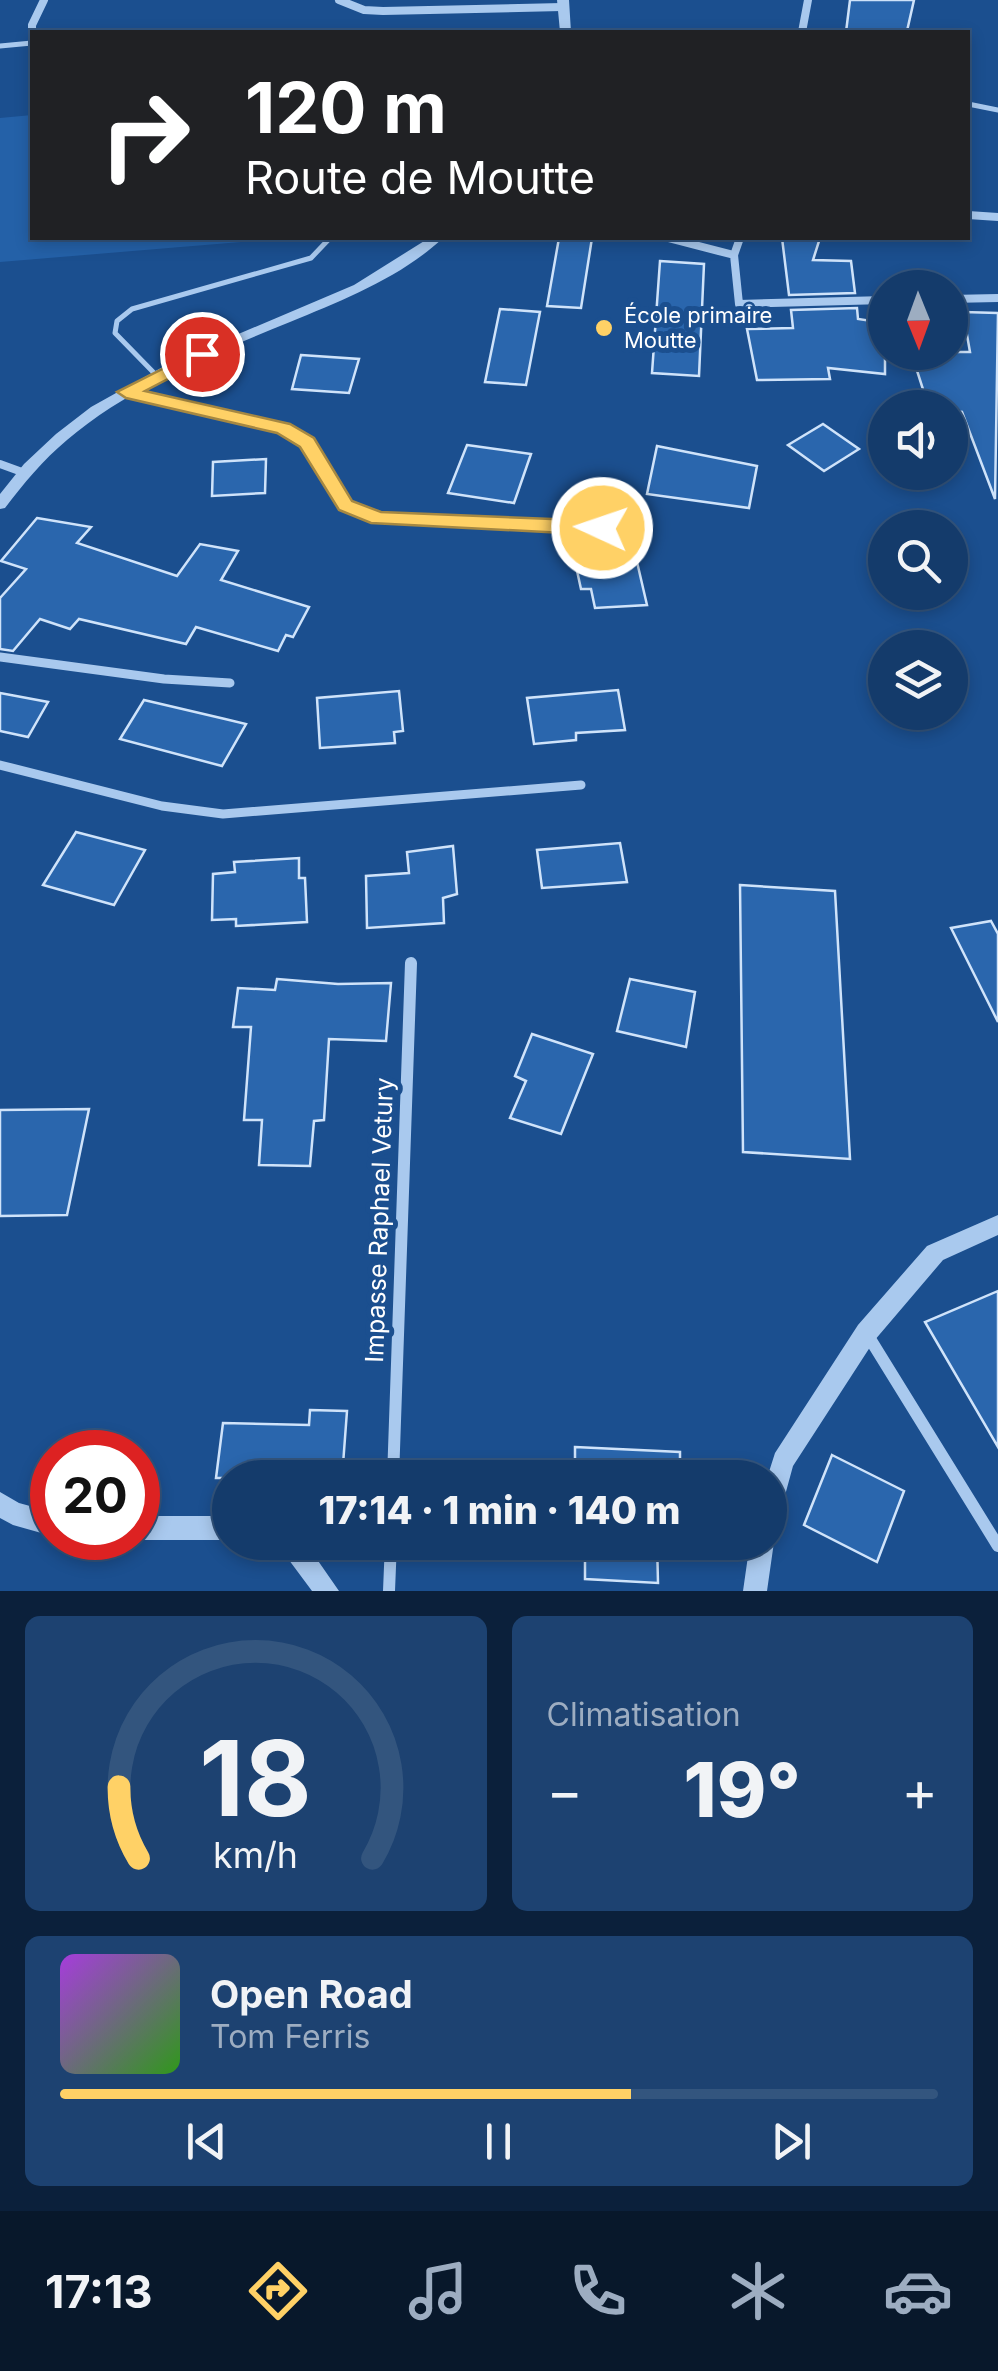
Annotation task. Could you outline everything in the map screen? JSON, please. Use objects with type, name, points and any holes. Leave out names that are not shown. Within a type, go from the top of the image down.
[{"type":"street","points":[[32,30],[44,0]]},
{"type":"street","points":[[338,0],[364,10],[383,11],[562,3],[566,30]]},
{"type":"street","points":[[802,30],[808,0]]},
{"type":"street","points":[[970,215],[998,217]]},
{"type":"street","points":[[0,504],[22,472],[63,431],[126,392],[156,375],[368,284],[434,240]]},
{"type":"street","points":[[673,240],[734,255]]},
{"type":"street","points":[[739,240],[734,255],[739,304],[868,300]]},
{"type":"street","points":[[968,299],[998,298]]},
{"type":"street","points":[[0,657],[230,683]]},
{"type":"street","points":[[0,766],[162,806],[224,814],[581,785]]},
{"type":"street","name":"Impasse Raphael Vetury","points":[[394,1460],[410,963]]},
{"type":"street","points":[[784,1460],[866,1333],[935,1253],[998,1226]]},
{"type":"street","points":[[866,1333],[998,1546]]},
{"type":"street","points":[[0,1504],[12,1513],[30,1518]]},
{"type":"street","points":[[160,1528],[212,1528]]},
{"type":"street","points":[[304,1560],[327,1591]]},
{"type":"street","points":[[389,1591],[390,1560]]},
{"type":"street","points":[[754,1591],[759,1560]]},
{"type":"lane","points":[[0,46],[30,42]]},
{"type":"lane","points":[[970,104],[998,110]]},
{"type":"lane","points":[[156,375],[115,333],[117,321],[132,309],[311,258],[328,240]]},
{"type":"lane","points":[[126,392],[283,428],[307,443],[346,505],[378,518],[640,530]]},
{"type":"lane","points":[[0,464],[22,472]]},
{"type":"shaded area","points":[[30,115],[30,240],[266,240],[0,262],[0,118]]},
{"type":"building","points":[[850,0],[914,0],[907,30],[846,30]]},
{"type":"building","points":[[559,240],[592,240],[581,308],[547,306]]},
{"type":"building","points":[[782,240],[819,240],[813,260],[851,261],[855,293],[789,295]]},
{"type":"building","points":[[660,261],[704,264],[699,376],[652,373]]},
{"type":"building","points":[[857,308],[858,319],[868,320],[868,370],[885,370],[885,374],[828,368],[830,379],[757,380],[747,329],[793,328],[791,310]]},
{"type":"building","points":[[500,309],[540,312],[526,385],[485,382]]},
{"type":"building","points":[[968,312],[998,313],[995,499],[968,428],[968,390],[923,390],[917,370],[968,370]]},
{"type":"building","points":[[301,355],[359,359],[349,393],[292,389]]},
{"type":"building","points":[[823,424],[859,449],[824,471],[788,445]]},
{"type":"building","points":[[467,445],[531,454],[514,503],[448,493]]},
{"type":"building","points":[[657,446],[757,466],[749,508],[647,494]]},
{"type":"building","points":[[266,459],[265,493],[212,496],[213,462]]},
{"type":"building","points":[[37,518],[91,527],[77,543],[177,576],[200,544],[238,551],[221,580],[309,607],[293,637],[286,635],[278,651],[196,627],[186,644],[79,619],[70,629],[40,619],[13,651],[0,649],[0,598],[26,569],[1,561]]},
{"type":"building","points":[[634,549],[647,605],[595,608],[591,589],[581,589],[574,557],[584,556],[583,552]]},
{"type":"building","points":[[618,690],[625,730],[576,733],[576,740],[534,744],[527,698]]},
{"type":"building","points":[[399,691],[403,731],[394,732],[395,743],[320,748],[317,698]]},
{"type":"building","points":[[0,693],[48,702],[28,737],[0,731]]},
{"type":"building","points":[[144,700],[246,724],[222,766],[120,739]]},
{"type":"building","points":[[76,832],[145,850],[114,905],[43,885]]},
{"type":"building","points":[[620,843],[627,882],[542,888],[537,850]]},
{"type":"building","points":[[453,846],[457,894],[443,898],[444,923],[367,928],[366,876],[409,873],[407,852]]},
{"type":"building","points":[[299,858],[299,878],[305,878],[307,922],[236,926],[236,919],[212,920],[213,874],[235,872],[234,862]]},
{"type":"building","points":[[740,885],[835,891],[850,1159],[743,1152]]},
{"type":"building","points":[[991,921],[998,934],[998,1022],[951,928]]},
{"type":"building","points":[[277,979],[391,983],[386,1041],[329,1039],[324,1120],[314,1121],[310,1166],[259,1165],[262,1120],[244,1120],[251,1027],[233,1027],[238,988],[275,990]]},
{"type":"building","points":[[630,979],[695,992],[686,1047],[617,1031]]},
{"type":"building","points":[[532,1034],[593,1054],[561,1134],[510,1118],[526,1081],[515,1076]]},
{"type":"building","points":[[89,1109],[67,1215],[0,1216],[0,1110]]},
{"type":"building","points":[[998,1291],[998,1447],[925,1322]]},
{"type":"building","points":[[310,1410],[347,1411],[343,1460],[218,1460],[223,1423],[309,1425]]},
{"type":"building","points":[[575,1447],[680,1452],[680,1460],[575,1460]]},
{"type":"building","points":[[832,1455],[904,1491],[877,1562],[804,1525]]},
{"type":"building","points":[[585,1560],[657,1560],[658,1583],[585,1579]]},
{"type":"place","name":"École primaire Moutte","points":[[604,328]]},
{"type":"route","points":[[202,354],[126,392],[283,428],[307,443],[346,505],[378,518],[602,528]]}]
